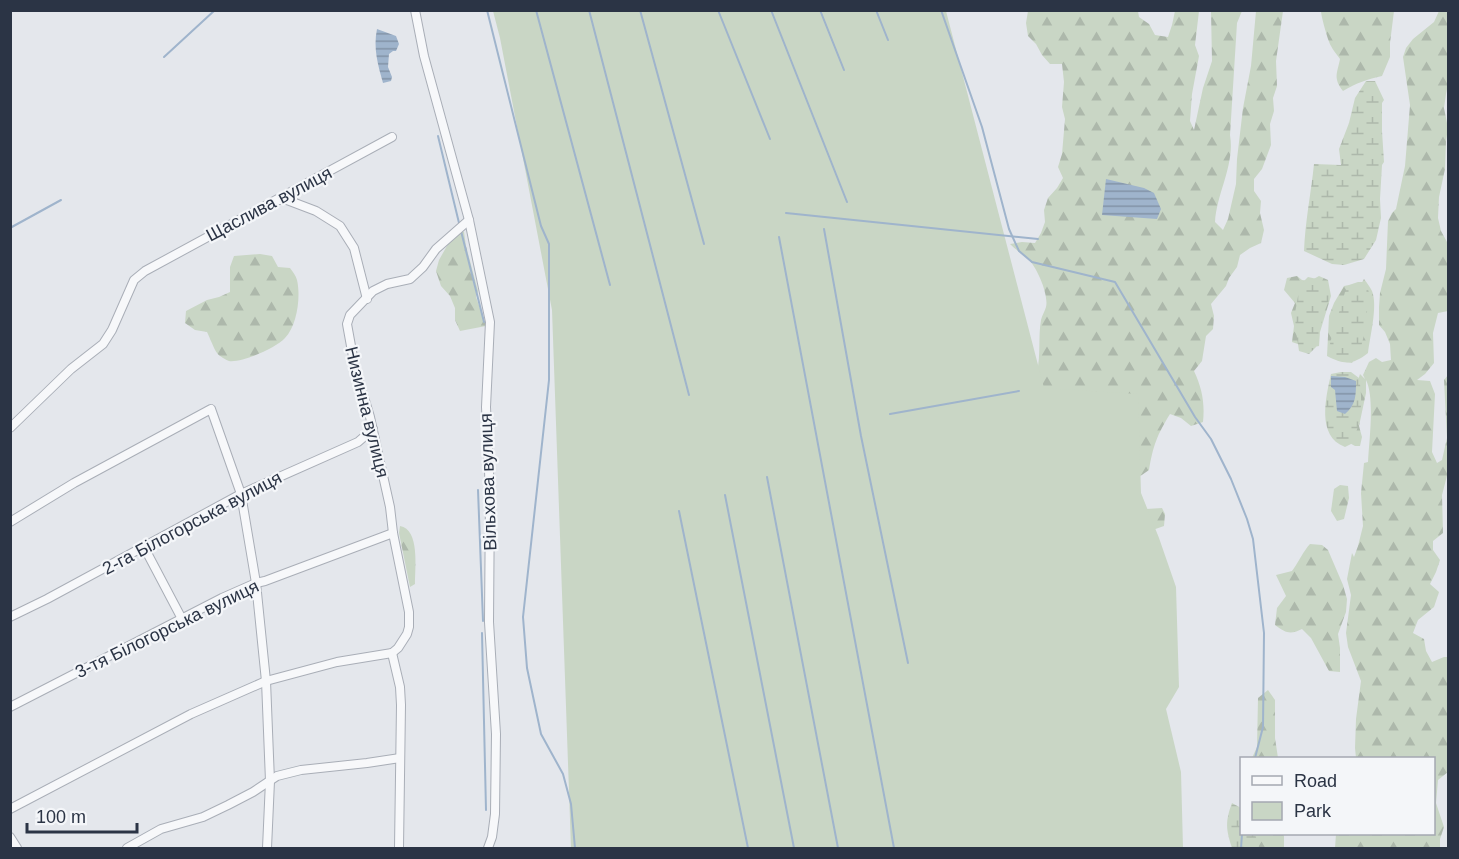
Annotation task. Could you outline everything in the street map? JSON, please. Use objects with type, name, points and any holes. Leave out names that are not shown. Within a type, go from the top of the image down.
[{"type":"street","name":"Вільхова вулиця","points":[[415,10],[424,56],[469,220],[490,322],[486,407],[490,494],[489,622],[496,734],[495,814],[488,849]]},
{"type":"street","name":"Щаслива вулиця","points":[[10,428],[71,369],[103,344],[112,330],[134,280],[145,271],[392,137]]},
{"type":"street","points":[[276,200],[287,200],[316,211],[340,226],[354,248],[367,299]]},
{"type":"street","name":"Низинна вулиця","points":[[392,652],[398,648],[409,627],[409,612],[390,507],[373,429],[355,368],[347,324],[350,315],[373,291],[387,284],[410,279],[423,267],[436,249],[469,220]]},
{"type":"street","points":[[10,522],[74,483],[211,409],[240,494],[256,582],[266,681],[270,781],[267,849]]},
{"type":"street","name":"2-га Білогорська вулиця","points":[[10,616],[47,599],[240,494],[357,442],[373,429]]},
{"type":"street","name":"3-тя Білогорська вулиця","points":[[10,707],[256,582],[265,581],[393,533]]},
{"type":"street","points":[[144,547],[182,619]]},
{"type":"street","points":[[10,809],[190,714],[266,681],[337,662],[392,652],[400,687],[399,849]]},
{"type":"street","points":[[127,849],[162,829],[203,817],[228,805],[277,776],[301,770],[400,758]]},
{"type":"street","points":[[10,837],[17,849]]},
{"type":"green space","points":[[493,11],[946,11],[1044,388],[1138,394],[1141,493],[1176,587],[1179,687],[1166,709],[1181,772],[1183,848],[571,848],[552,310]]},
{"type":"green space","points":[[1028,11],[1138,11],[1139,17],[1149,24],[1155,35],[1168,37],[1175,11],[1199,11],[1195,45],[1199,56],[1190,121],[1194,130],[1203,88],[1212,61],[1211,11],[1242,11],[1237,23],[1230,157],[1215,222],[1223,230],[1228,219],[1236,184],[1237,159],[1251,66],[1256,11],[1283,11],[1276,61],[1277,86],[1270,124],[1271,145],[1262,169],[1254,179],[1254,191],[1261,201],[1260,213],[1264,230],[1261,243],[1240,255],[1237,267],[1226,286],[1211,304],[1214,316],[1213,329],[1206,336],[1202,361],[1194,371],[1202,396],[1203,422],[1191,426],[1181,418],[1170,414],[1156,441],[1149,470],[1139,477],[839,434],[1037,372],[1040,326],[1046,307],[1046,296],[1035,268],[1010,244],[1035,243],[1041,233],[1048,198],[1063,178],[1058,167],[1062,154],[1065,119],[1062,107],[1064,82],[1062,64],[1050,64],[1028,36],[1026,23]]},
{"type":"green space","points":[[1321,11],[1394,11],[1390,57],[1382,76],[1343,91],[1337,79],[1340,59],[1330,43]]},
{"type":"green space","points":[[1439,11],[1448,11],[1448,84],[1444,108],[1448,128],[1438,218],[1447,242],[1448,311],[1438,313],[1433,333],[1434,363],[1417,380],[1430,381],[1435,394],[1432,452],[1437,463],[1442,460],[1447,438],[1444,380],[1448,375],[1448,472],[1442,495],[1443,533],[1433,541],[1433,550],[1440,560],[1430,584],[1439,592],[1434,607],[1418,620],[1413,633],[1424,639],[1426,651],[1432,662],[1448,657],[1448,772],[1438,780],[1436,803],[1444,827],[1440,848],[1335,848],[1336,835],[1435,835],[1435,757],[1356,757],[1356,719],[1361,681],[1348,647],[1346,633],[1351,595],[1347,579],[1352,553],[1354,557],[1363,526],[1361,493],[1364,463],[1368,462],[1371,420],[1369,388],[1366,380],[1366,393],[1359,426],[1362,437],[1360,446],[1355,446],[1335,435],[1360,374],[1365,379],[1363,375],[1369,362],[1376,358],[1382,362],[1391,360],[1390,344],[1379,325],[1379,307],[1386,269],[1388,221],[1396,209],[1405,166],[1410,105],[1403,57],[1413,39],[1434,22]]},
{"type":"green space","points":[[1366,81],[1375,81],[1384,100],[1382,103],[1384,162],[1380,199],[1381,218],[1376,240],[1364,259],[1344,265],[1332,264],[1304,251],[1314,164],[1341,165],[1339,149],[1355,98]]},
{"type":"green space","points":[[461,231],[464,232],[478,291],[476,297],[486,326],[460,331],[455,320],[455,308],[450,296],[441,286],[436,271],[439,260],[452,237]]},
{"type":"green space","points":[[260,254],[272,256],[278,267],[290,268],[295,276],[298,295],[295,319],[289,333],[281,342],[250,357],[229,361],[217,353],[207,332],[195,330],[185,323],[186,311],[230,292],[230,267],[234,256]]},
{"type":"green space","points":[[1297,276],[1302,280],[1310,281],[1319,276],[1328,280],[1331,296],[1320,332],[1319,346],[1309,348],[1292,342],[1294,326],[1291,313],[1295,303],[1284,290],[1287,278]]},
{"type":"green space","points":[[1308,277],[1317,279],[1329,289],[1329,300],[1316,347],[1309,354],[1299,351],[1295,313],[1300,285]]},
{"type":"green space","points":[[1364,279],[1374,297],[1368,353],[1353,362],[1338,361],[1327,356],[1329,316],[1344,286],[1349,285],[1351,305]]},
{"type":"green space","points":[[1366,282],[1369,293],[1365,331],[1360,351],[1352,363],[1340,361],[1332,355],[1330,343],[1345,292],[1349,285]]},
{"type":"green space","points":[[1351,372],[1359,378],[1361,395],[1361,412],[1355,436],[1351,444],[1345,447],[1336,442],[1330,434],[1325,415],[1331,374]]},
{"type":"green space","points":[[1340,485],[1348,486],[1349,498],[1344,519],[1337,521],[1331,511],[1334,489]]},
{"type":"green space","points":[[1162,508],[1165,514],[1164,526],[1144,533],[1146,509]]},
{"type":"green space","points":[[400,526],[411,534],[414,542],[415,584],[410,587],[399,533]]},
{"type":"green space","points":[[1310,544],[1322,545],[1328,550],[1347,599],[1346,612],[1338,634],[1340,672],[1329,671],[1311,638],[1302,629],[1288,632],[1275,625],[1277,608],[1286,596],[1276,575],[1292,571]]},
{"type":"green space","points":[[1268,690],[1275,700],[1275,738],[1278,757],[1252,757],[1257,747],[1258,698]]},
{"type":"green space","points":[[1232,803],[1240,807],[1240,835],[1255,835],[1259,848],[1232,848],[1228,836],[1228,815]]},
{"type":"green space","points":[[1249,835],[1284,835],[1284,848],[1251,848]]},
{"type":"water","points":[[377,29],[396,36],[399,44],[396,51],[389,54],[388,67],[392,77],[391,81],[383,83],[376,50]]},
{"type":"water","points":[[1106,179],[1144,188],[1154,193],[1161,209],[1157,219],[1102,215]]},
{"type":"water","points":[[1331,376],[1356,381],[1355,399],[1345,414],[1337,411],[1335,390],[1331,387]]},
{"type":"waterway","points":[[164,57],[215,10]]},
{"type":"waterway","points":[[487,10],[541,226],[549,244],[549,380],[523,617],[527,668],[541,734],[563,774],[571,804],[575,848]]},
{"type":"waterway","points":[[536,10],[610,285]]},
{"type":"waterway","points":[[589,10],[689,395]]},
{"type":"waterway","points":[[640,10],[704,244]]},
{"type":"waterway","points":[[718,10],[770,139]]},
{"type":"waterway","points":[[771,10],[847,202]]},
{"type":"waterway","points":[[820,10],[844,70]]},
{"type":"waterway","points":[[876,10],[888,40]]},
{"type":"waterway","points":[[941,10],[982,127],[1009,229],[1019,251],[1032,262],[1115,282],[1195,417],[1211,439],[1231,479],[1253,539],[1264,633],[1263,727],[1255,757]]},
{"type":"waterway","points":[[438,136],[459,223]]},
{"type":"waterway","points":[[10,228],[61,200]]},
{"type":"waterway","points":[[786,213],[1038,239]]},
{"type":"waterway","points":[[824,229],[861,436],[908,663]]},
{"type":"waterway","points":[[461,231],[484,322]]},
{"type":"waterway","points":[[779,237],[894,848]]},
{"type":"waterway","points":[[890,414],[1019,391]]},
{"type":"waterway","points":[[767,477],[838,848]]},
{"type":"waterway","points":[[478,490],[483,621]]},
{"type":"waterway","points":[[725,495],[794,848]]},
{"type":"waterway","points":[[679,511],[748,848]]},
{"type":"waterway","points":[[482,633],[486,810]]},
{"type":"waterway","points":[[1241,848],[1242,835]]}]
